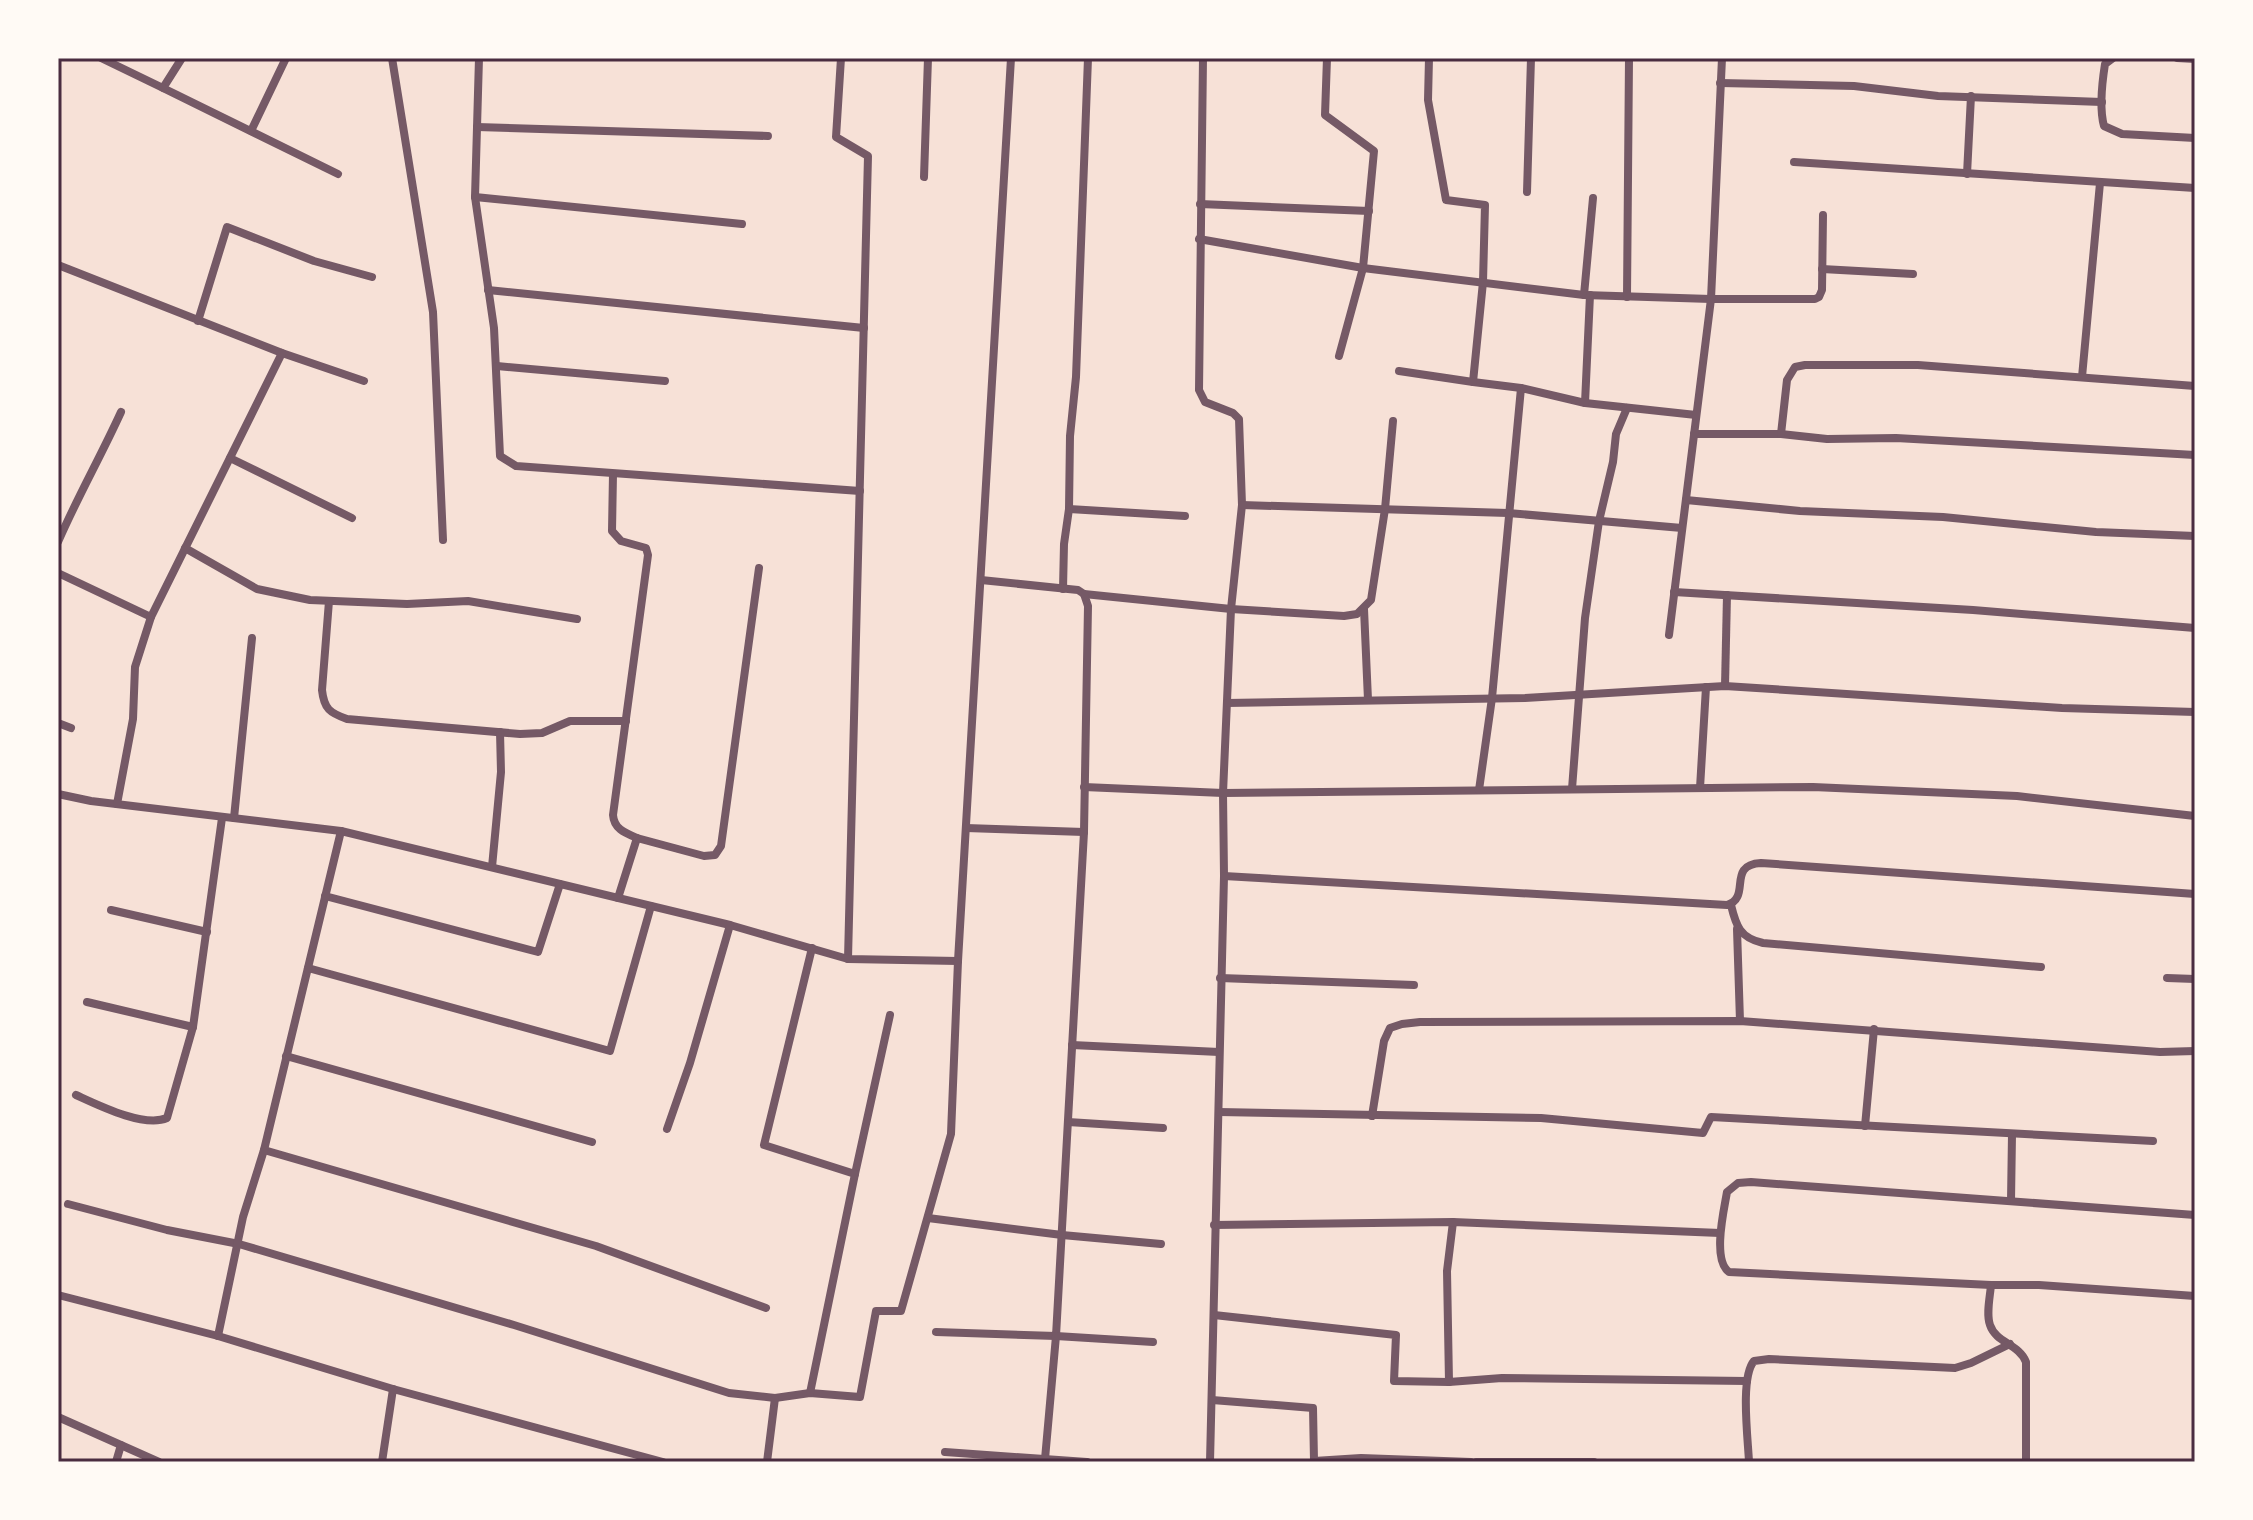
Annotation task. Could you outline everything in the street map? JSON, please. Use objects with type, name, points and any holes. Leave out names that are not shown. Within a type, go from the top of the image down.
[{"type":"street","points":[[101,58],[338,174]]},
{"type":"street","points":[[163,88],[182,58]]},
{"type":"street","points":[[251,131],[286,58]]},
{"type":"street","points":[[392,58],[433,312],[443,540]]},
{"type":"street","points":[[479,58],[475,197],[497,366],[497,445],[500,456],[516,466],[860,491]]},
{"type":"street","points":[[841,58],[836,137],[868,156],[848,959]]},
{"type":"street","points":[[924,177],[928,58]]},
{"type":"street","points":[[68,1204],[167,1230],[239,1244],[514,1325],[729,1393],[775,1398],[810,1393],[860,1397],[876,1311],[901,1311],[951,1134],[958,961],[1011,58]]},
{"type":"street","points":[[1063,589],[1076,377],[1088,58]]},
{"type":"street","points":[[1203,58],[1199,390],[1205,402],[1233,413],[1239,419],[1242,505],[1231,609],[1223,793],[1224,876],[1210,1462]]},
{"type":"street","points":[[1327,58],[1325,115],[1374,151],[1363,268],[1339,356]]},
{"type":"street","points":[[1429,58],[1428,100],[1446,200],[1485,205],[1483,282],[1473,382]]},
{"type":"street","points":[[1527,192],[1531,58]]},
{"type":"street","points":[[1627,297],[1629,58]]},
{"type":"street","points":[[1669,635],[1711,299],[1722,58]]},
{"type":"street","points":[[2110,58],[2104,73],[2104,126],[2122,134],[2195,138]]},
{"type":"street","points":[[2177,58],[2195,59]]},
{"type":"street","points":[[1720,83],[1854,86],[1938,96],[2102,102]]},
{"type":"street","points":[[1967,174],[1971,96]]},
{"type":"street","points":[[477,127],[768,136]]},
{"type":"street","points":[[1794,162],[2195,188]]},
{"type":"street","points":[[2082,377],[2100,183]]},
{"type":"street","points":[[475,197],[742,224]]},
{"type":"street","points":[[1585,403],[1593,198]]},
{"type":"street","points":[[1200,204],[1369,211]]},
{"type":"street","points":[[1199,239],[1363,268],[1587,295],[1815,299],[1821,294],[1823,215]]},
{"type":"street","points":[[198,321],[227,227],[314,261],[372,277]]},
{"type":"street","points":[[58,265],[282,353],[364,381]]},
{"type":"street","points":[[1822,269],[1913,274]]},
{"type":"street","points":[[488,290],[864,328]]},
{"type":"street","points":[[117,804],[133,719],[135,667],[151,617],[282,353]]},
{"type":"street","points":[[1781,434],[1789,372],[1805,365],[1918,365],[2195,386]]},
{"type":"street","points":[[497,366],[665,381]]},
{"type":"street","points":[[1399,371],[1521,388],[1585,403],[1696,415]]},
{"type":"street","points":[[1479,790],[1492,698],[1521,388]]},
{"type":"street","points":[[1572,789],[1585,618],[1599,521],[1613,462],[1616,434],[1627,408]]},
{"type":"street","points":[[58,542],[74,503],[102,455],[121,412]]},
{"type":"street","points":[[981,580],[1231,609],[1344,616],[1357,614],[1371,600],[1385,509],[1393,421]]},
{"type":"street","points":[[1694,434],[1953,441],[2195,455]]},
{"type":"street","points":[[230,458],[352,518]]},
{"type":"street","points":[[613,474],[612,531],[621,541],[642,545],[648,555],[613,823],[625,833],[704,856],[718,852],[759,568]]},
{"type":"street","points":[[1686,500],[1800,511],[1943,517],[2096,532],[2195,536]]},
{"type":"street","points":[[1242,505],[1508,513],[1682,528]]},
{"type":"street","points":[[1069,509],[1185,516]]},
{"type":"street","points":[[185,548],[257,589],[310,600],[407,604],[468,601],[577,619]]},
{"type":"street","points":[[58,573],[151,617]]},
{"type":"street","points":[[1674,592],[1973,610],[2195,628]]},
{"type":"street","points":[[1045,1459],[1056,1336],[1084,832],[1088,606],[1084,594]]},
{"type":"street","points":[[1725,686],[1727,595]]},
{"type":"street","points":[[329,601],[322,690],[327,710],[347,719],[542,733],[570,721],[626,721]]},
{"type":"street","points":[[1364,609],[1368,700]]},
{"type":"street","points":[[234,818],[252,638]]},
{"type":"street","points":[[1227,703],[1492,698],[1725,686],[2062,708],[2195,712]]},
{"type":"street","points":[[1700,788],[1706,687]]},
{"type":"street","points":[[58,723],[71,728]]},
{"type":"street","points":[[492,867],[501,772],[500,732]]},
{"type":"street","points":[[1084,787],[1223,793],[1813,787],[2017,796],[2195,816]]},
{"type":"street","points":[[58,794],[222,818],[341,831],[730,925],[848,959],[958,961]]},
{"type":"street","points":[[76,1095],[116,1112],[156,1122],[167,1118],[193,1027],[222,818]]},
{"type":"street","points":[[966,828],[1084,832]]},
{"type":"street","points":[[218,1336],[243,1217],[264,1150],[341,831]]},
{"type":"street","points":[[618,898],[637,838]]},
{"type":"street","points":[[1731,905],[1738,896],[1743,870],[1747,865],[1761,863],[2195,894]]},
{"type":"street","points":[[1224,876],[1731,905]]},
{"type":"street","points":[[325,896],[538,952],[560,884]]},
{"type":"street","points":[[1731,905],[1737,929],[1740,1021]]},
{"type":"street","points":[[308,968],[610,1051],[651,906]]},
{"type":"street","points":[[111,910],[207,932]]},
{"type":"street","points":[[667,1129],[690,1063],[730,925]]},
{"type":"street","points":[[1737,929],[1744,936],[1763,943],[2041,967]]},
{"type":"street","points":[[812,948],[764,1145],[855,1174]]},
{"type":"street","points":[[1220,978],[1414,985]]},
{"type":"street","points":[[2167,978],[2195,979]]},
{"type":"street","points":[[87,1002],[193,1027]]},
{"type":"street","points":[[810,1393],[890,1015]]},
{"type":"street","points":[[1372,1116],[1384,1041],[1390,1028],[1402,1024],[1740,1021],[2160,1052],[2195,1051]]},
{"type":"street","points":[[1865,1126],[1874,1029]]},
{"type":"street","points":[[1072,1045],[1219,1052]]},
{"type":"street","points":[[286,1056],[592,1142]]},
{"type":"street","points":[[1219,1112],[1541,1118],[1703,1133],[1711,1117],[2153,1141]]},
{"type":"street","points":[[1068,1122],[1163,1128]]},
{"type":"street","points":[[2011,1201],[2012,1134]]},
{"type":"street","points":[[264,1150],[596,1246],[766,1308]]},
{"type":"street","points":[[2195,1215],[1738,1183],[1727,1192],[1720,1233],[1722,1264],[1729,1272],[2039,1285],[2195,1296]]},
{"type":"street","points":[[928,1218],[1161,1244]]},
{"type":"street","points":[[1214,1225],[1453,1222],[1720,1233]]},
{"type":"street","points":[[1449,1382],[1447,1271],[1453,1222]]},
{"type":"street","points":[[1991,1285],[1990,1325],[1997,1335],[2023,1354],[2026,1362],[2026,1462]]},
{"type":"street","points":[[58,1295],[218,1336],[393,1389],[663,1462]]},
{"type":"street","points":[[1214,1315],[1396,1335],[1394,1381],[1449,1382],[1502,1378],[1747,1381]]},
{"type":"street","points":[[936,1332],[1153,1342]]},
{"type":"street","points":[[1749,1462],[1747,1381],[1749,1366],[1760,1359],[1955,1368],[2010,1344]]},
{"type":"street","points":[[382,1462],[393,1389]]},
{"type":"street","points":[[767,1462],[775,1398]]},
{"type":"street","points":[[1212,1400],[1313,1408],[1314,1461],[1361,1458],[1594,1462]]},
{"type":"street","points":[[58,1417],[159,1462]]},
{"type":"street","points":[[116,1462],[121,1445]]},
{"type":"street","points":[[945,1452],[1087,1462]]}]
